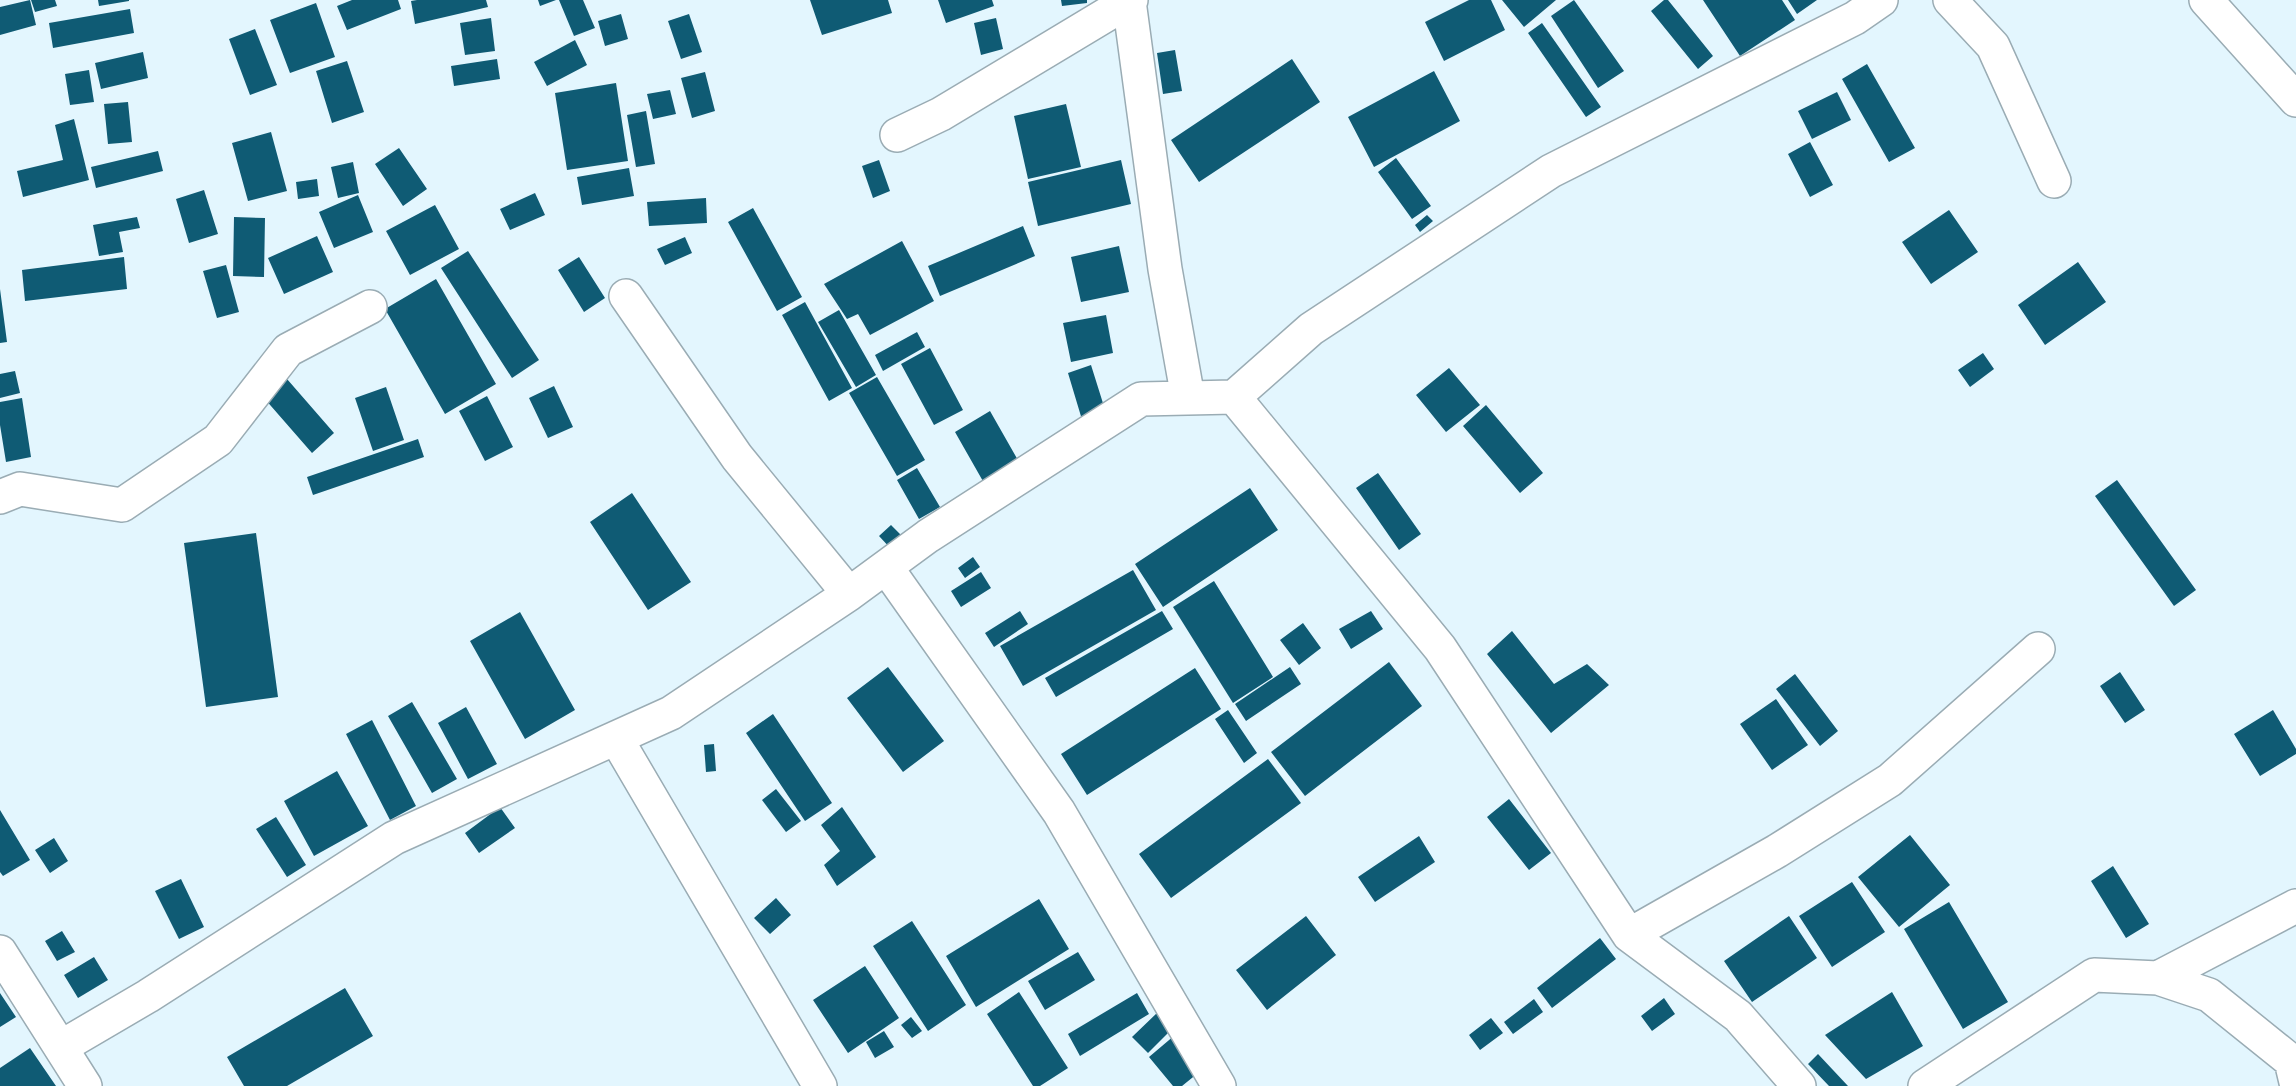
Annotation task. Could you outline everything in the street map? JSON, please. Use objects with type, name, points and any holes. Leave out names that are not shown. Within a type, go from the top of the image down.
[{"type":"street","points":[[61,1047],[148,996],[394,838],[671,713],[849,594],[928,536],[1141,399],[1234,398],[1311,329],[1551,171],[1855,18],[1881,0]]},
{"type":"street","points":[[1950,0],[1993,46],[2054,181]]},
{"type":"street","points":[[2206,0],[2296,100]]},
{"type":"street","points":[[897,135],[941,114],[1130,1],[1165,269],[1188,398]]},
{"type":"street","points":[[626,296],[737,457],[849,594]]},
{"type":"street","points":[[0,497],[20,489],[122,505],[218,440],[288,350],[370,307]]},
{"type":"street","points":[[1234,398],[1440,648],[1629,935],[1738,1016],[1799,1086]]},
{"type":"street","points":[[886,567],[1059,812],[1219,1086]]},
{"type":"street","points":[[1629,935],[1777,851],[1890,780],[2038,649]]},
{"type":"street","points":[[616,738],[820,1086]]},
{"type":"street","points":[[2158,978],[2296,906]]},
{"type":"street","points":[[0,952],[85,1086]]},
{"type":"street","points":[[1925,1086],[2094,975],[2158,978],[2209,995],[2291,1061],[2296,1082]]},
{"type":"building","points":[[30,0],[36,25],[0,35],[0,7]]},
{"type":"building","points":[[31,0],[55,0],[57,6],[35,12]]},
{"type":"building","points":[[98,0],[129,0],[129,1],[99,6]]},
{"type":"building","points":[[352,0],[398,0],[401,9],[347,30],[337,6]]},
{"type":"building","points":[[486,0],[488,7],[415,24],[411,1]]},
{"type":"building","points":[[538,0],[556,0],[540,6]]},
{"type":"building","points":[[559,0],[583,0],[595,28],[574,36]]},
{"type":"building","points":[[810,0],[888,0],[892,13],[822,35]]},
{"type":"building","points":[[938,0],[992,0],[994,6],[946,23]]},
{"type":"building","points":[[1061,0],[1087,0],[1087,3],[1062,6]]},
{"type":"building","points":[[1469,0],[1491,0],[1505,30],[1444,61],[1425,22]]},
{"type":"building","points":[[1502,0],[1556,0],[1524,27]]},
{"type":"building","points":[[1574,0],[1624,71],[1598,88],[1551,16]]},
{"type":"building","points":[[1664,0],[1668,0],[1713,56],[1698,69],[1651,11]]},
{"type":"building","points":[[1703,0],[1782,0],[1795,20],[1740,56]]},
{"type":"building","points":[[1788,0],[1817,0],[1797,14]]},
{"type":"building","points":[[316,3],[335,57],[290,73],[270,20]]},
{"type":"building","points":[[130,9],[134,33],[53,48],[49,23]]},
{"type":"building","points":[[621,14],[628,39],[605,46],[598,21]]},
{"type":"building","points":[[689,14],[702,52],[681,59],[668,21]]},
{"type":"building","points":[[491,18],[495,51],[465,55],[460,23]]},
{"type":"building","points":[[996,18],[1003,49],[981,55],[974,23]]},
{"type":"building","points":[[1542,23],[1601,107],[1586,117],[1528,33]]},
{"type":"building","points":[[255,29],[277,85],[250,95],[229,39]]},
{"type":"building","points":[[575,40],[587,65],[547,86],[534,62]]},
{"type":"building","points":[[1175,50],[1182,91],[1163,94],[1157,53]]},
{"type":"building","points":[[143,52],[148,78],[101,89],[95,63]]},
{"type":"building","points":[[497,59],[500,79],[454,86],[451,66]]},
{"type":"building","points":[[1292,59],[1320,102],[1199,182],[1171,140]]},
{"type":"building","points":[[347,61],[364,112],[332,123],[316,71]]},
{"type":"building","points":[[1867,64],[1915,148],[1889,162],[1842,79]]},
{"type":"building","points":[[89,70],[94,102],[70,105],[65,74]]},
{"type":"building","points":[[1434,71],[1460,121],[1374,167],[1348,117]]},
{"type":"building","points":[[705,72],[715,111],[692,118],[681,78]]},
{"type":"building","points":[[616,83],[628,161],[567,170],[555,93]]},
{"type":"building","points":[[670,90],[676,114],[653,119],[647,94]]},
{"type":"building","points":[[1837,92],[1851,120],[1812,139],[1798,111]]},
{"type":"building","points":[[128,102],[132,142],[108,144],[104,104]]},
{"type":"building","points":[[1066,104],[1081,167],[1028,179],[1014,116]]},
{"type":"building","points":[[646,111],[655,164],[636,167],[627,115]]},
{"type":"building","points":[[74,119],[89,180],[23,197],[17,171],[63,160],[55,125]]},
{"type":"building","points":[[271,132],[287,191],[248,201],[232,143]]},
{"type":"building","points":[[1810,142],[1833,185],[1810,197],[1788,154]]},
{"type":"building","points":[[399,148],[427,189],[403,206],[375,164]]},
{"type":"building","points":[[158,151],[163,171],[96,188],[91,167]]},
{"type":"building","points":[[1396,158],[1431,206],[1412,219],[1378,172]]},
{"type":"building","points":[[879,160],[890,191],[873,198],[862,166]]},
{"type":"building","points":[[1121,160],[1131,204],[1038,226],[1028,182]]},
{"type":"building","points":[[353,162],[359,193],[338,198],[331,167]]},
{"type":"building","points":[[629,168],[634,196],[582,205],[577,177]]},
{"type":"building","points":[[317,179],[319,196],[298,199],[296,182]]},
{"type":"building","points":[[204,190],[218,234],[189,243],[176,199]]},
{"type":"building","points":[[535,193],[545,215],[510,230],[500,209]]},
{"type":"building","points":[[358,195],[373,232],[334,248],[319,212]]},
{"type":"building","points":[[706,198],[707,223],[649,226],[647,202]]},
{"type":"building","points":[[435,205],[459,249],[410,275],[386,231]]},
{"type":"building","points":[[753,208],[802,297],[777,311],[728,222]]},
{"type":"building","points":[[1949,210],[1978,252],[1931,284],[1902,242]]},
{"type":"building","points":[[1427,215],[1433,221],[1420,232],[1415,225]]},
{"type":"building","points":[[137,217],[140,228],[119,232],[123,252],[99,256],[93,225]]},
{"type":"building","points":[[234,217],[265,218],[264,277],[233,276]]},
{"type":"building","points":[[1023,226],[1035,256],[940,296],[928,266]]},
{"type":"building","points":[[317,236],[333,272],[284,294],[268,258]]},
{"type":"building","points":[[685,237],[692,253],[665,265],[657,249]]},
{"type":"building","points":[[902,241],[934,301],[870,335],[858,314],[847,319],[824,284]]},
{"type":"building","points":[[1119,246],[1129,292],[1081,302],[1071,257]]},
{"type":"building","points":[[468,251],[539,360],[512,378],[441,268]]},
{"type":"building","points":[[124,257],[127,289],[25,301],[22,270]]},
{"type":"building","points":[[579,257],[605,298],[584,312],[558,270]]},
{"type":"building","points":[[2078,262],[2106,302],[2045,345],[2018,305]]},
{"type":"building","points":[[226,265],[239,312],[217,318],[203,271]]},
{"type":"building","points":[[436,279],[496,384],[445,414],[385,309]]},
{"type":"building","points":[[0,289],[7,342],[0,343]]},
{"type":"building","points":[[805,302],[852,388],[829,401],[782,315]]},
{"type":"building","points":[[839,310],[876,375],[856,387],[818,322]]},
{"type":"building","points":[[1106,315],[1113,353],[1071,362],[1063,323]]},
{"type":"building","points":[[917,332],[925,347],[883,371],[875,355]]},
{"type":"building","points":[[930,348],[963,410],[934,425],[901,364]]},
{"type":"building","points":[[1983,353],[1994,369],[1970,387],[1958,370]]},
{"type":"building","points":[[1091,365],[1107,416],[1083,423],[1068,373]]},
{"type":"building","points":[[1449,368],[1480,405],[1446,432],[1416,395]]},
{"type":"building","points":[[15,371],[20,393],[0,398],[0,374]]},
{"type":"building","points":[[877,377],[925,460],[897,476],[849,393]]},
{"type":"building","points":[[287,379],[334,433],[312,453],[264,398]]},
{"type":"building","points":[[554,386],[573,427],[548,438],[529,398]]},
{"type":"building","points":[[386,387],[404,440],[373,451],[355,398]]},
{"type":"building","points":[[487,396],[513,447],[485,461],[459,411]]},
{"type":"building","points":[[22,398],[31,457],[6,462],[0,425],[0,402]]},
{"type":"building","points":[[1486,405],[1543,473],[1520,493],[1463,426]]},
{"type":"building","points":[[990,411],[1019,462],[984,483],[955,432]]},
{"type":"building","points":[[418,439],[424,457],[313,495],[307,477]]},
{"type":"building","points":[[917,468],[940,507],[919,519],[897,480]]},
{"type":"building","points":[[1378,473],[1421,534],[1399,550],[1356,488]]},
{"type":"building","points":[[2117,480],[2196,590],[2174,606],[2095,496]]},
{"type":"building","points":[[1250,488],[1278,530],[1163,607],[1135,564]]},
{"type":"building","points":[[632,493],[691,582],[648,610],[590,522]]},
{"type":"building","points":[[891,525],[904,538],[892,550],[879,536]]},
{"type":"building","points":[[256,533],[278,697],[206,707],[184,543]]},
{"type":"building","points":[[973,557],[980,567],[965,578],[958,568]]},
{"type":"building","points":[[1133,570],[1156,610],[1023,686],[1000,646]]},
{"type":"building","points":[[981,572],[991,588],[961,607],[951,591]]},
{"type":"building","points":[[1214,581],[1273,677],[1233,703],[1173,607]]},
{"type":"building","points":[[1020,611],[1028,624],[994,647],[985,633]]},
{"type":"building","points":[[1162,611],[1173,629],[1056,697],[1045,678]]},
{"type":"building","points":[[1371,611],[1383,629],[1351,649],[1339,629]]},
{"type":"building","points":[[520,612],[575,710],[525,739],[470,641]]},
{"type":"building","points":[[1303,623],[1321,648],[1299,665],[1280,640]]},
{"type":"building","points":[[1512,631],[1554,684],[1587,664],[1609,685],[1551,733],[1487,654]]},
{"type":"building","points":[[1389,662],[1422,706],[1305,796],[1271,752]]},
{"type":"building","points":[[888,667],[944,741],[903,772],[847,698]]},
{"type":"building","points":[[1290,667],[1301,684],[1246,721],[1235,704]]},
{"type":"building","points":[[1195,668],[1221,709],[1087,795],[1061,754]]},
{"type":"building","points":[[2120,672],[2145,710],[2125,723],[2100,686]]},
{"type":"building","points":[[1795,674],[1838,731],[1820,746],[1776,689]]},
{"type":"building","points":[[1776,699],[1808,745],[1772,770],[1740,724]]},
{"type":"building","points":[[412,702],[457,779],[432,793],[388,716]]},
{"type":"building","points":[[466,707],[497,764],[468,779],[438,723]]},
{"type":"building","points":[[1228,710],[1257,753],[1244,763],[1215,719]]},
{"type":"building","points":[[2273,710],[2296,749],[2296,754],[2260,776],[2234,734]]},
{"type":"building","points":[[773,714],[832,803],[805,821],[746,733]]},
{"type":"building","points":[[372,720],[416,806],[390,820],[346,734]]},
{"type":"building","points":[[714,744],[716,771],[706,772],[704,745]]},
{"type":"building","points":[[1268,759],[1301,803],[1171,898],[1139,854]]},
{"type":"building","points":[[337,771],[368,826],[314,856],[284,801]]},
{"type":"building","points":[[776,789],[801,821],[786,832],[762,800]]},
{"type":"building","points":[[1509,799],[1551,853],[1529,870],[1487,817]]},
{"type":"building","points":[[500,807],[515,828],[479,853],[465,833]]},
{"type":"building","points":[[842,807],[876,857],[837,886],[824,865],[840,851],[821,825]]},
{"type":"building","points":[[0,810],[30,860],[3,876],[0,872]]},
{"type":"building","points":[[276,817],[306,865],[287,877],[256,829]]},
{"type":"building","points":[[1910,835],[1950,885],[1899,927],[1858,877]]},
{"type":"building","points":[[1419,836],[1435,862],[1375,902],[1358,877]]},
{"type":"building","points":[[54,838],[68,861],[50,873],[35,850]]},
{"type":"building","points":[[2113,866],[2149,924],[2126,938],[2091,881]]},
{"type":"building","points":[[181,879],[204,927],[179,939],[155,891]]},
{"type":"building","points":[[1852,882],[1885,932],[1832,967],[1799,916]]},
{"type":"building","points":[[776,898],[791,915],[770,934],[754,918]]},
{"type":"building","points":[[1039,899],[1069,949],[976,1007],[946,956]]},
{"type":"building","points":[[1949,902],[2008,1002],[1963,1029],[1904,929]]},
{"type":"building","points":[[1306,916],[1336,955],[1267,1010],[1236,970]]},
{"type":"building","points":[[1789,916],[1817,958],[1752,1002],[1724,961]]},
{"type":"building","points":[[912,921],[966,1005],[928,1031],[873,946]]},
{"type":"building","points":[[62,931],[75,952],[57,961],[45,941]]},
{"type":"building","points":[[1600,938],[1616,959],[1552,1008],[1537,988]]},
{"type":"building","points":[[1078,952],[1095,980],[1045,1010],[1028,981]]},
{"type":"building","points":[[94,957],[108,980],[78,998],[64,975]]},
{"type":"building","points":[[865,966],[899,1018],[848,1053],[813,1000]]},
{"type":"building","points":[[345,988],[373,1036],[287,1086],[244,1086],[227,1057]]},
{"type":"building","points":[[1019,992],[1068,1068],[1040,1086],[1033,1086],[987,1014]]},
{"type":"building","points":[[1892,992],[1923,1046],[1866,1079],[1825,1035]]},
{"type":"building","points":[[0,993],[16,1017],[0,1027]]},
{"type":"building","points":[[1137,993],[1149,1014],[1080,1056],[1068,1034]]},
{"type":"building","points":[[1664,998],[1675,1014],[1652,1031],[1641,1016]]},
{"type":"building","points":[[1534,999],[1543,1012],[1513,1034],[1504,1022]]},
{"type":"building","points":[[1158,1012],[1173,1028],[1148,1053],[1132,1037]]},
{"type":"building","points":[[911,1017],[922,1031],[912,1038],[901,1025]]},
{"type":"building","points":[[1491,1018],[1503,1033],[1480,1050],[1469,1035]]},
{"type":"building","points":[[884,1031],[894,1047],[875,1058],[866,1042]]},
{"type":"building","points":[[1175,1035],[1203,1069],[1182,1086],[1173,1086],[1149,1057]]},
{"type":"building","points":[[30,1048],[56,1086],[0,1086],[0,1068]]},
{"type":"building","points":[[1818,1054],[1848,1086],[1829,1086],[1808,1064]]}]
